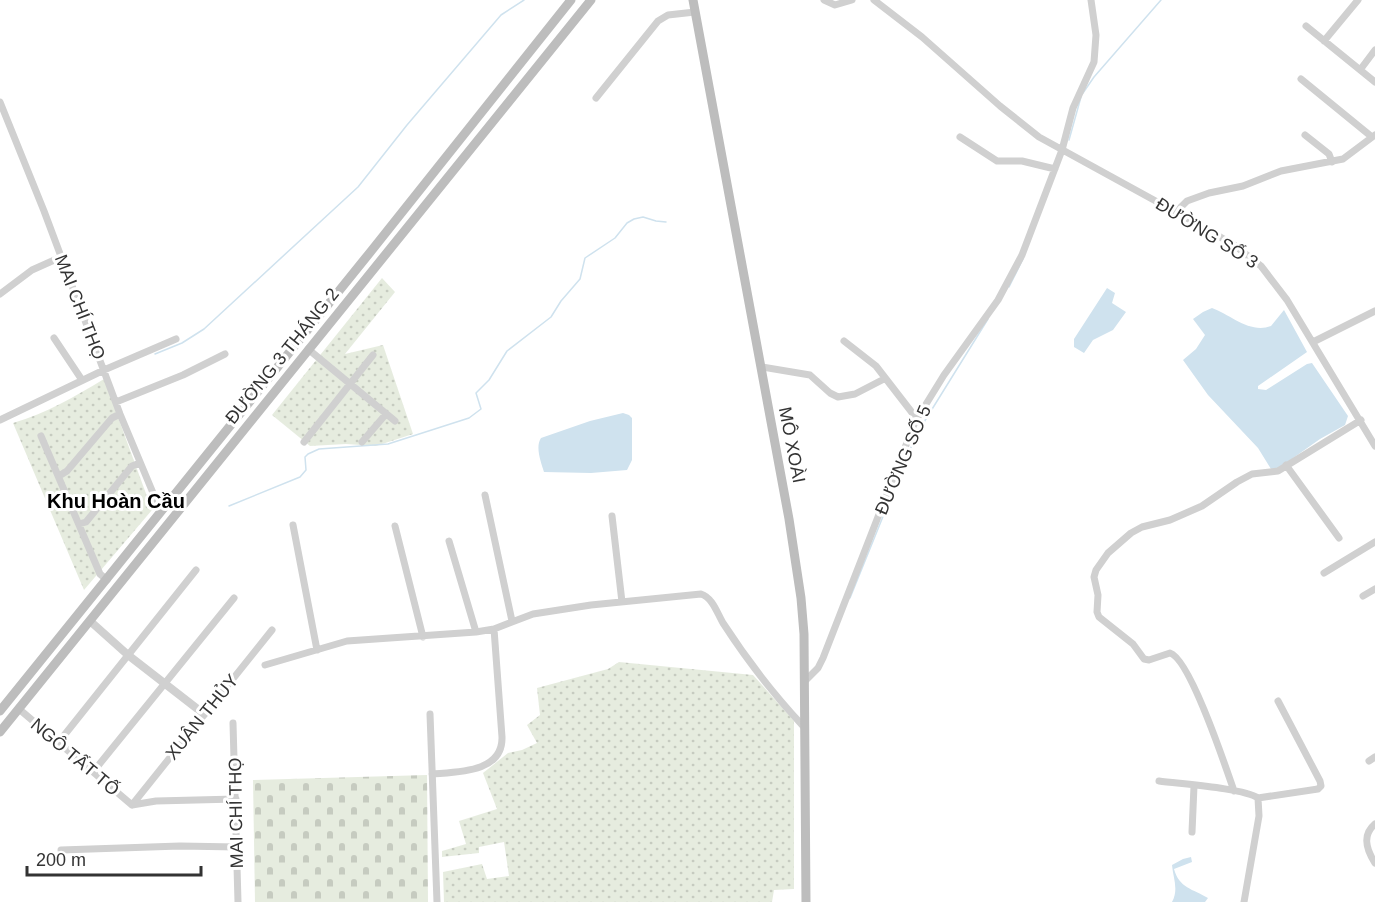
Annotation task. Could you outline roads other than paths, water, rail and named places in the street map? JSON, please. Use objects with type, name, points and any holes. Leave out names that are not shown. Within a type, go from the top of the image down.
[{"type":"main road","name":"ĐƯỜNG 3 THÁNG 2","points":[[2,704],[107,580],[571,0]]},
{"type":"main road","name":"ĐƯỜNG 3 THÁNG 2","points":[[0,732],[591,0]]},
{"type":"main road","name":"MÔ XOÀI","points":[[693,0],[762,367],[801,598],[805,681],[806,902]]},
{"type":"street","points":[[824,0],[835,5],[852,0]]},
{"type":"street","name":"ĐƯỜNG SỐ 3","points":[[874,0],[943,54],[1039,137],[1234,245],[1261,266],[1283,294],[1375,446]]},
{"type":"street","name":"ĐƯỜNG SỐ 5","points":[[805,681],[821,662],[917,419],[944,375],[998,300],[1016,268],[1062,150],[1073,108],[1095,55],[1096,35],[1091,0]]},
{"type":"street","points":[[1324,41],[1358,0]]},
{"type":"street","points":[[596,98],[658,21],[668,15],[694,12]]},
{"type":"street","points":[[554,22],[566,31]]},
{"type":"street","points":[[1306,26],[1375,82]]},
{"type":"street","points":[[1359,70],[1375,50]]},
{"type":"street","points":[[1176,212],[1187,201],[1209,193],[1243,186],[1281,171],[1343,159],[1374,136],[1301,79]]},
{"type":"street","name":"MAI CHÍ THỌ","points":[[0,102],[120,414],[161,512]]},
{"type":"street","points":[[1305,135],[1329,154],[1332,162]]},
{"type":"street","points":[[960,137],[997,161],[1022,161],[1055,169]]},
{"type":"street","points":[[372,250],[382,259]]},
{"type":"street","points":[[0,294],[32,270],[61,257]]},
{"type":"street","points":[[1313,342],[1375,311]]},
{"type":"street","points":[[54,338],[82,380]]},
{"type":"street","points":[[0,420],[82,380],[176,339]]},
{"type":"street","points":[[844,341],[876,366],[917,419]]},
{"type":"street","points":[[308,350],[395,421]]},
{"type":"street","points":[[116,402],[183,375],[225,354]]},
{"type":"street","points":[[304,442],[373,356]]},
{"type":"street","points":[[762,367],[810,375],[838,397],[855,394],[884,379]]},
{"type":"street","points":[[59,476],[67,471],[112,417],[120,414]]},
{"type":"street","points":[[362,442],[386,414]]},
{"type":"street","points":[[1234,791],[1201,703],[1177,658],[1170,653],[1149,660],[1144,659],[1133,644],[1099,616],[1095,574],[1098,565],[1108,553],[1137,530],[1193,511],[1252,474],[1273,472],[1361,420]]},
{"type":"street","points":[[223,433],[234,442]]},
{"type":"street","points":[[41,436],[100,574],[107,580]]},
{"type":"street","points":[[79,524],[86,522],[132,466],[140,463]]},
{"type":"street","points":[[1286,465],[1339,538]]},
{"type":"street","points":[[485,495],[512,621]]},
{"type":"street","points":[[612,516],[622,602]]},
{"type":"street","points":[[293,525],[317,650]]},
{"type":"street","points":[[395,526],[423,637]]},
{"type":"street","points":[[449,540],[476,632]]},
{"type":"street","points":[[1324,573],[1375,542]]},
{"type":"street","points":[[58,743],[196,570]]},
{"type":"street","points":[[1363,596],[1375,589]]},
{"type":"street","points":[[265,665],[359,640],[476,632],[494,629],[533,614],[591,605],[701,594],[708,597],[753,667],[804,727]]},
{"type":"street","points":[[93,772],[234,598]]},
{"type":"street","points":[[90,621],[128,655],[204,714]]},
{"type":"street","points":[[432,774],[480,768],[489,762],[501,748],[494,629]]},
{"type":"street","name":"XUÂN THỦY","points":[[132,805],[272,630]]},
{"type":"street","points":[[1159,781],[1252,794],[1258,798],[1318,789],[1321,786],[1320,781],[1278,701]]},
{"type":"street","name":"NGÔ TẤT TỐ","points":[[19,709],[132,805]]},
{"type":"street","points":[[430,714],[437,902]]},
{"type":"street","name":"MAI CHÍ THỌ","points":[[233,723],[238,902]]},
{"type":"street","points":[[1192,832],[1194,786]]},
{"type":"street","points":[[1244,902],[1259,816],[1258,798]]},
{"type":"street","points":[[132,805],[156,801],[236,799]]},
{"type":"street","points":[[1375,824],[1368,829],[1366,836],[1375,863]]},
{"type":"street","points":[[62,850],[180,846],[237,847]]},
{"type":"water","points":[[1107,288],[1115,293],[1112,303],[1126,312],[1113,330],[1093,340],[1084,353],[1074,347],[1074,339]]},
{"type":"water","points":[[1212,308],[1256,328],[1271,326],[1284,310],[1307,352],[1258,386],[1258,389],[1266,390],[1312,363],[1348,416],[1345,425],[1320,439],[1279,468],[1271,469],[1258,448],[1208,395],[1183,360],[1196,349],[1205,335],[1193,319]]},
{"type":"water","points":[[623,413],[632,418],[632,460],[627,470],[591,473],[544,472],[539,450],[541,438],[590,421]]},
{"type":"water","points":[[1191,857],[1192,862],[1174,869],[1176,875],[1187,887],[1208,898],[1205,902],[1172,902],[1175,888],[1172,865]]},
{"type":"waterway","points":[[155,354],[182,343],[204,329],[358,187],[407,125],[501,15],[524,0]]},
{"type":"waterway","points":[[1083,93],[1094,77],[1161,0]]},
{"type":"waterway","points":[[1069,140],[1081,97]]},
{"type":"waterway","points":[[229,506],[300,477],[306,470],[305,457],[319,449],[388,444],[469,418],[481,409],[476,393],[489,380],[507,351],[551,317],[580,279],[585,258],[615,238],[627,223],[634,219],[643,217],[666,222]]},
{"type":"waterway","points":[[1009,287],[1023,259]]},
{"type":"waterway","points":[[850,598],[916,435],[988,319]]},
{"type":"district","name":"Khu Hoàn Cầu","points":[[116,501]]}]
